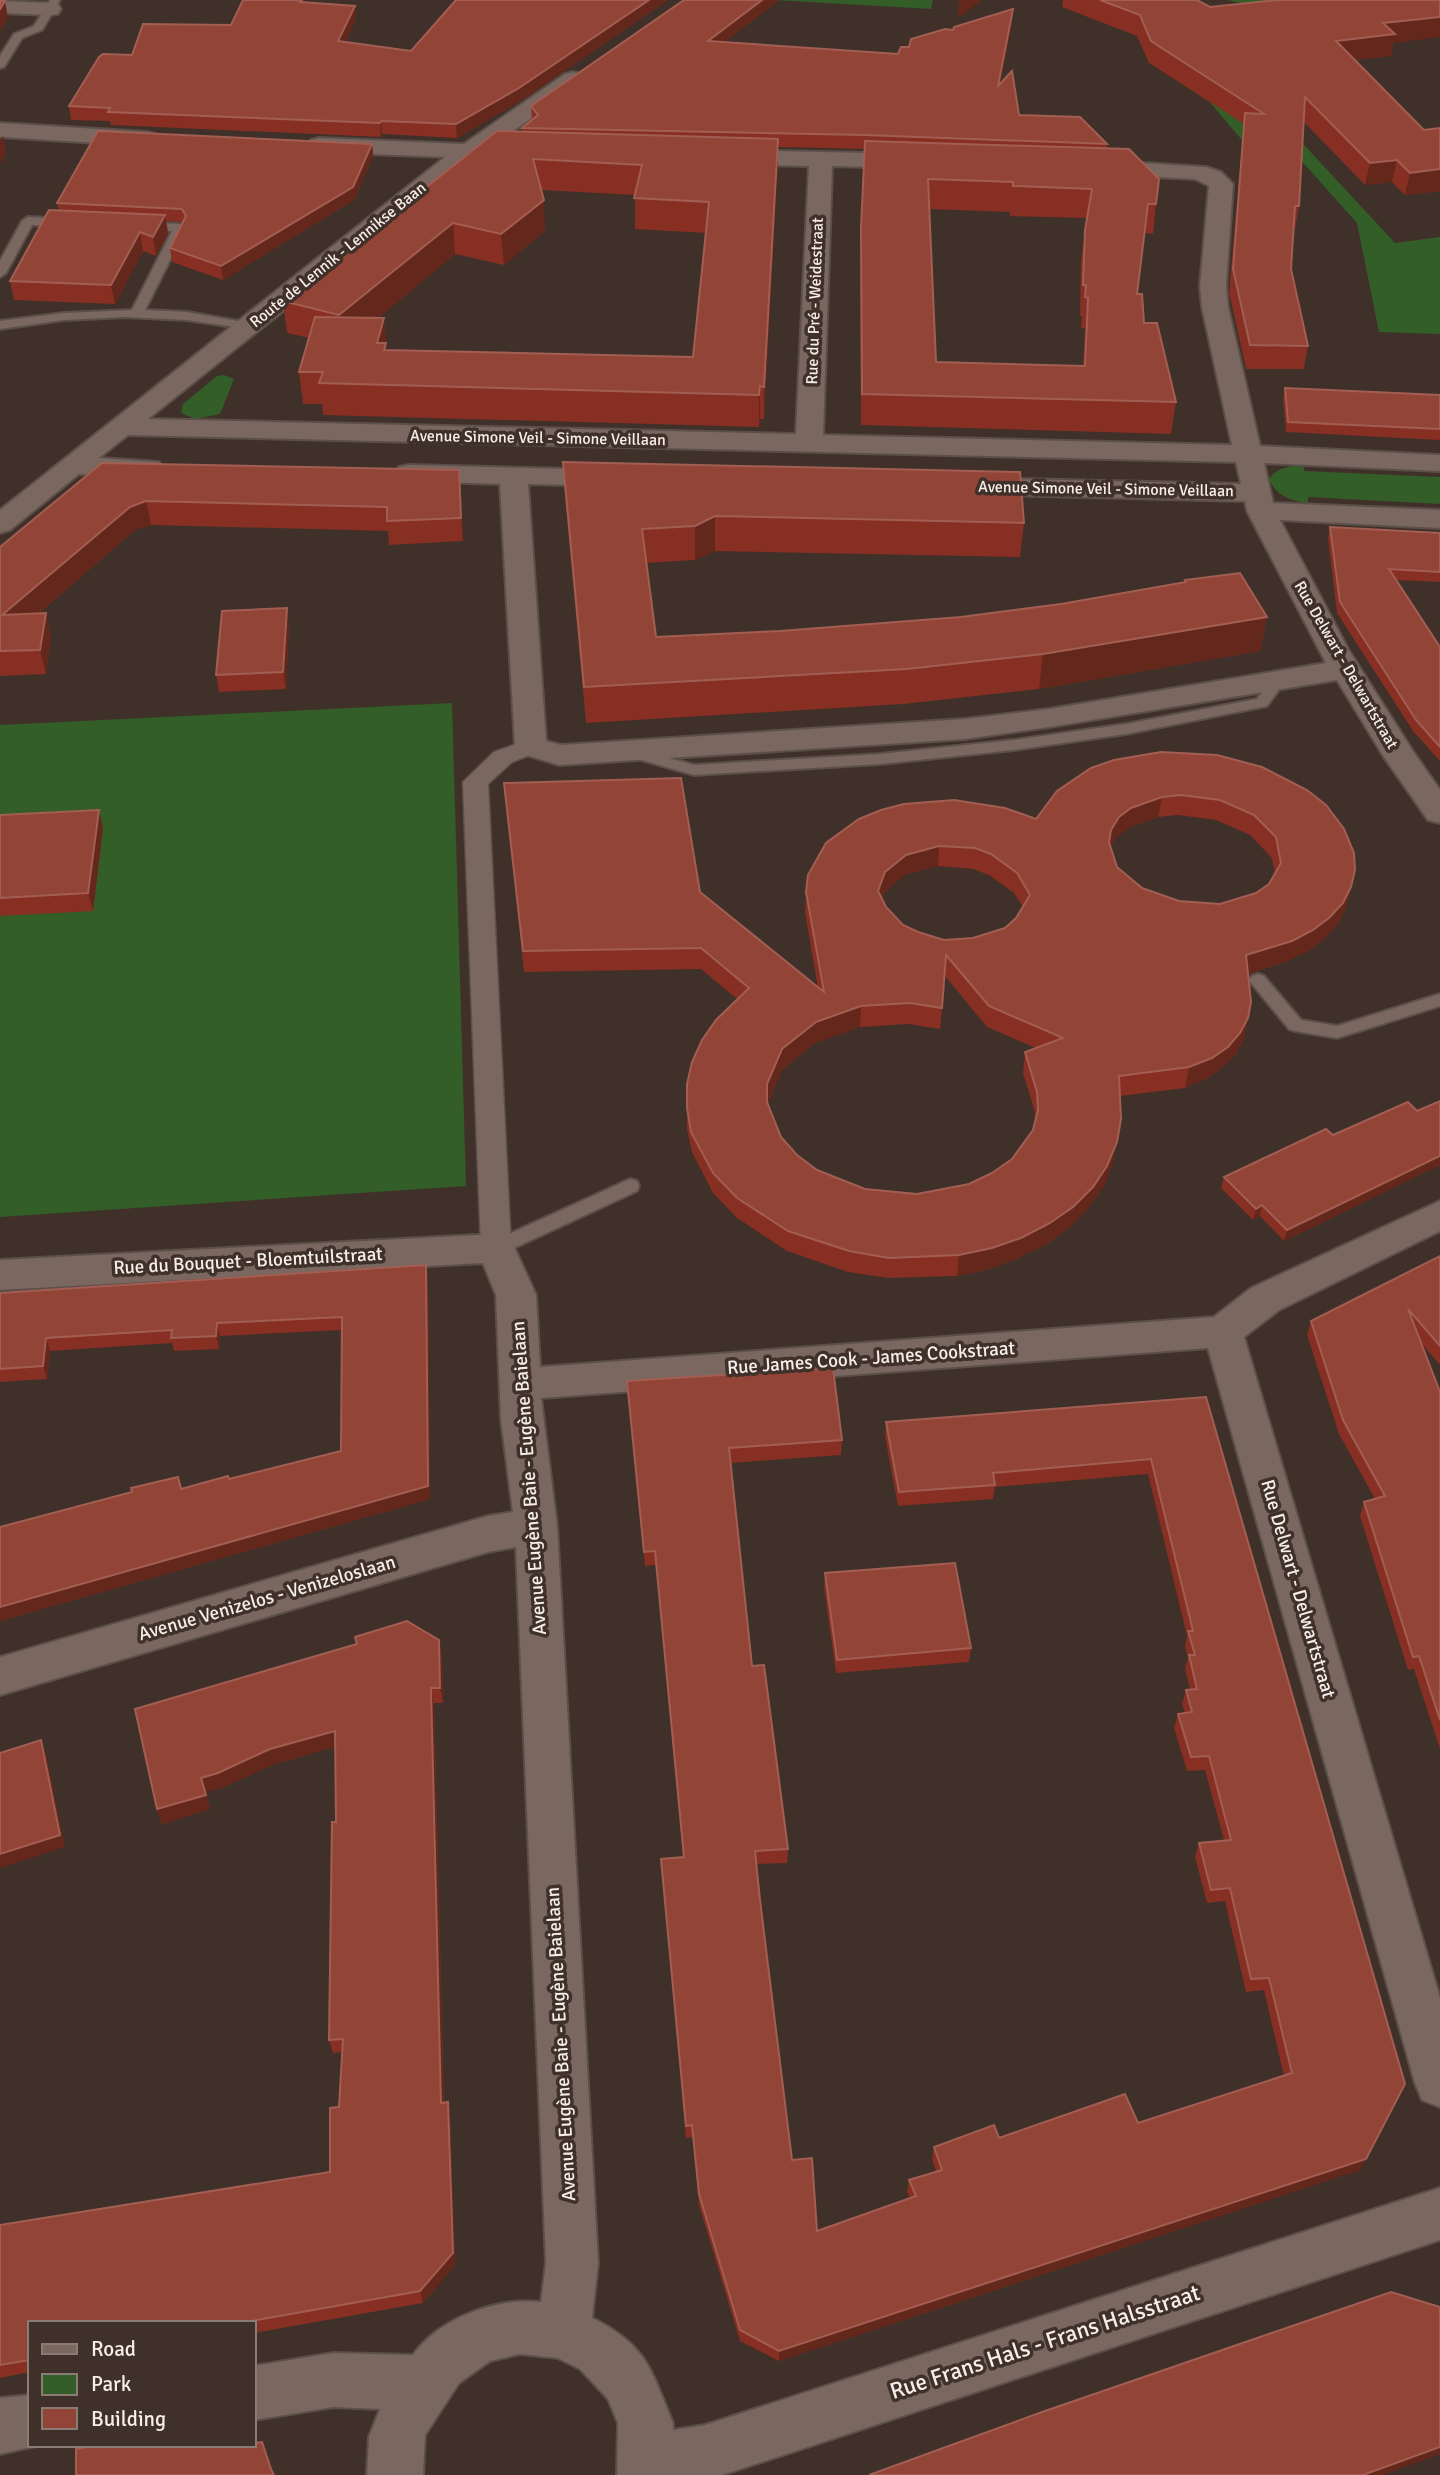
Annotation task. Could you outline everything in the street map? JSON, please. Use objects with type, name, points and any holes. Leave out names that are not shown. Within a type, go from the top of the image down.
[{"type":"street","points":[[0,7],[52,4]]},
{"type":"street","name":"Route de Lennik - Lennikse Baan","points":[[0,524],[469,151],[596,64]]},
{"type":"street","points":[[0,130],[170,139]]},
{"type":"street","points":[[295,144],[545,154]]},
{"type":"street","points":[[697,156],[942,162]]},
{"type":"street","name":"Rue du Pré - Weidestraat","points":[[809,444],[821,158]]},
{"type":"street","name":"Rue Delwart - Delwartstraat","points":[[1074,166],[1198,172],[1213,177],[1221,184],[1213,286],[1258,502],[1346,669],[1400,757],[1440,813]]},
{"type":"street","name":"Avenue Simone Veil - Simone Veillaan","points":[[123,427],[1247,454]]},
{"type":"street","points":[[1247,454],[1440,463]]},
{"type":"street","points":[[74,466],[182,468]]},
{"type":"street","name":"Avenue Simone Veil - Simone Veillaan","points":[[376,472],[640,478]]},
{"type":"street","points":[[515,476],[531,746],[559,755],[965,729],[1049,719],[1346,669]]},
{"type":"street","name":"Avenue Simone Veil - Simone Veillaan","points":[[938,485],[1258,502]]},
{"type":"street","points":[[1258,502],[1440,519]]},
{"type":"street","name":"Avenue Eugène Baie - Eugène Baielaan","points":[[531,746],[503,757],[475,780],[496,1248],[516,1295],[520,1384],[536,1526],[572,2263],[564,2331]]},
{"type":"street","points":[[1223,1332],[1265,1299],[1440,1215]]},
{"type":"street","name":"Rue du Bouquet - Bloemtuilstraat","points":[[0,1275],[496,1248]]},
{"type":"street","name":"Rue Delwart - Delwartstraat","points":[[1223,1332],[1440,2083]]},
{"type":"street","name":"Rue James Cook - James Cookstraat","points":[[520,1384],[1223,1332]]},
{"type":"street","name":"Avenue Venizelos - Venizeloslaan","points":[[0,1676],[488,1534],[536,1526]]},
{"type":"street","name":"Rue Frans Hals - Frans Halsstraat","points":[[646,2468],[705,2453],[1440,2214]]},
{"type":"street","points":[[396,2475],[398,2432],[421,2383],[450,2353],[486,2333],[525,2325],[564,2331],[592,2344],[617,2366],[634,2393],[645,2426],[646,2468]]},
{"type":"street","points":[[256,2393],[333,2381],[421,2383]]},
{"type":"street","points":[[0,2426],[28,2422]]},
{"type":"lane","points":[[0,65],[18,36],[38,27],[52,4]]},
{"type":"lane","points":[[0,273],[28,221],[83,223]]},
{"type":"lane","points":[[125,226],[180,228],[138,311]]},
{"type":"lane","points":[[0,325],[138,311],[181,314],[250,327]]},
{"type":"lane","points":[[1258,980],[1296,1025],[1337,1032],[1440,1000]]},
{"type":"lane","points":[[496,1248],[630,1186]]},
{"type":"green space","points":[[774,0],[933,0],[931,9]]},
{"type":"green space","points":[[1228,0],[1356,0],[1280,119],[1395,243],[1440,237],[1440,334],[1379,332],[1357,223],[1298,157],[1259,160],[1202,93],[1221,13],[1240,3]]},
{"type":"green space","points":[[224,375],[234,379],[220,414],[195,419],[181,413],[183,404],[217,376]]},
{"type":"green space","points":[[1304,465],[1304,471],[1440,477],[1440,504],[1308,497],[1308,503],[1280,494],[1272,485],[1269,479],[1280,470]]},
{"type":"green space","points":[[452,703],[466,1186],[0,1217],[0,725]]},
{"type":"building","points":[[243,0],[302,0],[300,2],[355,6],[338,41],[411,51],[456,0],[649,0],[519,88],[456,124],[108,112],[110,108],[69,106],[99,57],[103,54],[132,55],[143,24],[231,25]]},
{"type":"building","points":[[684,0],[762,0],[708,41],[898,54],[901,47],[909,47],[911,39],[945,29],[953,30],[954,27],[1013,9],[998,86],[1012,71],[1019,115],[1080,117],[1107,144],[865,135],[522,128],[538,115],[531,106]]},
{"type":"building","points":[[1100,0],[1197,0],[1210,7],[1277,0],[1440,0],[1440,17],[1383,23],[1395,34],[1336,41],[1424,130],[1440,128],[1440,169],[1410,173],[1397,160],[1370,163],[1305,97],[1299,206],[1295,206],[1291,269],[1308,346],[1250,345],[1233,269],[1245,113],[1264,114],[1151,41],[1140,15]]},
{"type":"building","points":[[98,131],[372,144],[353,187],[221,266],[170,248],[186,216],[182,209],[57,203]]},
{"type":"building","points":[[497,131],[778,139],[764,387],[760,386],[759,395],[319,383],[323,372],[299,372],[315,317],[384,318],[377,343],[386,343],[384,350],[693,357],[709,202],[634,198],[642,165],[533,159],[544,200],[501,234],[453,223],[339,315],[283,301]]},
{"type":"building","points":[[865,141],[1129,149],[1159,179],[1156,204],[1148,204],[1137,294],[1142,294],[1144,323],[1157,323],[1176,402],[862,394],[861,228]],"holes":[[[928,179],[1013,182],[1013,186],[1092,189],[1085,230],[1083,285],[1086,285],[1085,297],[1088,298],[1085,366],[936,362]]]},
{"type":"building","points":[[49,210],[165,215],[153,237],[140,232],[111,285],[10,281]]},
{"type":"building","points":[[1285,388],[1440,395],[1440,429],[1288,422]]},
{"type":"building","points":[[563,462],[1020,472],[1024,523],[715,516],[695,526],[642,529],[656,637],[780,631],[961,617],[1061,604],[1186,582],[1185,580],[1240,573],[1267,617],[1043,654],[907,669],[584,687]]},
{"type":"building","points":[[102,463],[459,470],[461,518],[387,521],[387,507],[146,501],[130,507],[2,615],[46,613],[40,650],[0,651],[0,547]]},
{"type":"building","points":[[1330,527],[1440,533],[1440,572],[1389,569],[1440,647],[1440,747],[1416,720],[1340,602]]},
{"type":"building","points":[[287,608],[283,672],[216,675],[222,611]]},
{"type":"building","points":[[1161,752],[1217,755],[1262,767],[1307,790],[1326,805],[1344,829],[1354,853],[1355,870],[1351,887],[1343,903],[1313,930],[1292,941],[1246,955],[1251,1002],[1248,1018],[1228,1047],[1212,1058],[1189,1067],[1119,1076],[1121,1119],[1117,1142],[1107,1166],[1093,1187],[1073,1207],[1050,1223],[1021,1238],[992,1248],[959,1255],[889,1258],[849,1251],[788,1231],[737,1198],[713,1173],[691,1132],[687,1084],[692,1062],[702,1040],[716,1020],[749,988],[701,948],[523,951],[504,783],[681,778],[700,892],[824,992],[806,892],[808,875],[826,843],[859,819],[904,804],[954,800],[1005,808],[1036,819],[1057,791],[1091,768],[1114,760]],"holes":[[[1181,795],[1220,800],[1254,815],[1276,837],[1281,863],[1269,884],[1256,893],[1220,904],[1179,901],[1142,888],[1117,867],[1109,842],[1111,830],[1119,817],[1131,808],[1162,797]],[[939,846],[975,848],[991,854],[1017,873],[1030,895],[1016,918],[1005,928],[973,938],[944,940],[918,932],[903,925],[886,907],[878,891],[885,872],[906,855]],[[946,955],[989,1006],[1063,1038],[1025,1052],[1037,1092],[1038,1110],[1033,1130],[1012,1159],[969,1184],[917,1194],[865,1189],[817,1170],[797,1155],[781,1137],[767,1102],[767,1084],[782,1049],[816,1022],[861,1006],[910,1003],[942,1008]]]},
{"type":"building","points":[[99,810],[88,893],[0,898],[0,815]]},
{"type":"building","points":[[1440,1101],[1440,1156],[1287,1230],[1262,1205],[1256,1209],[1224,1177],[1326,1129],[1333,1135],[1408,1102],[1417,1111]]},
{"type":"building","points":[[1440,1256],[1440,1346],[1408,1309],[1440,1392],[1440,1720],[1419,1656],[1413,1657],[1364,1502],[1385,1496],[1343,1420],[1311,1321]]},
{"type":"building","points":[[426,1265],[428,1486],[0,1607],[0,1527],[132,1492],[131,1488],[178,1477],[181,1489],[341,1451],[342,1317],[217,1323],[216,1336],[171,1338],[172,1330],[46,1338],[43,1366],[0,1369],[0,1293]]},
{"type":"building","points":[[833,1368],[842,1440],[729,1448],[752,1666],[764,1665],[788,1849],[755,1851],[760,1900],[792,2160],[812,2158],[817,2231],[916,2196],[909,2180],[942,2170],[934,2147],[994,2125],[999,2138],[1125,2094],[1138,2123],[1292,2073],[1269,1978],[1251,1979],[1230,1888],[1211,1890],[1199,1843],[1231,1840],[1209,1756],[1191,1757],[1178,1714],[1192,1712],[1186,1690],[1197,1689],[1189,1655],[1195,1655],[1188,1631],[1193,1631],[1151,1459],[993,1473],[995,1485],[899,1492],[886,1422],[1206,1397],[1405,2084],[1366,2159],[779,2351],[740,2330],[699,2194],[692,2125],[686,2126],[661,1859],[684,1857],[655,1551],[644,1552],[627,1381]]},
{"type":"building","points":[[955,1563],[971,1648],[837,1660],[825,1573]]},
{"type":"building","points":[[407,1621],[439,1640],[440,1688],[431,1688],[441,2103],[448,2102],[453,2253],[420,2291],[251,2321],[28,2321],[28,2360],[0,2365],[0,2225],[330,2172],[330,2108],[339,2107],[343,2039],[329,2040],[332,1822],[336,1822],[335,1731],[270,1749],[201,1778],[206,1795],[157,1809],[135,1709],[357,1644],[355,1637]]},
{"type":"building","points":[[41,1740],[60,1835],[0,1854],[0,1753]]},
{"type":"building","points":[[1391,2292],[1440,2307],[1440,2447],[1363,2475],[869,2475],[1045,2411]]},
{"type":"building","points":[[262,2442],[274,2475],[76,2475],[76,2449],[87,2447],[256,2447],[256,2443]]}]
